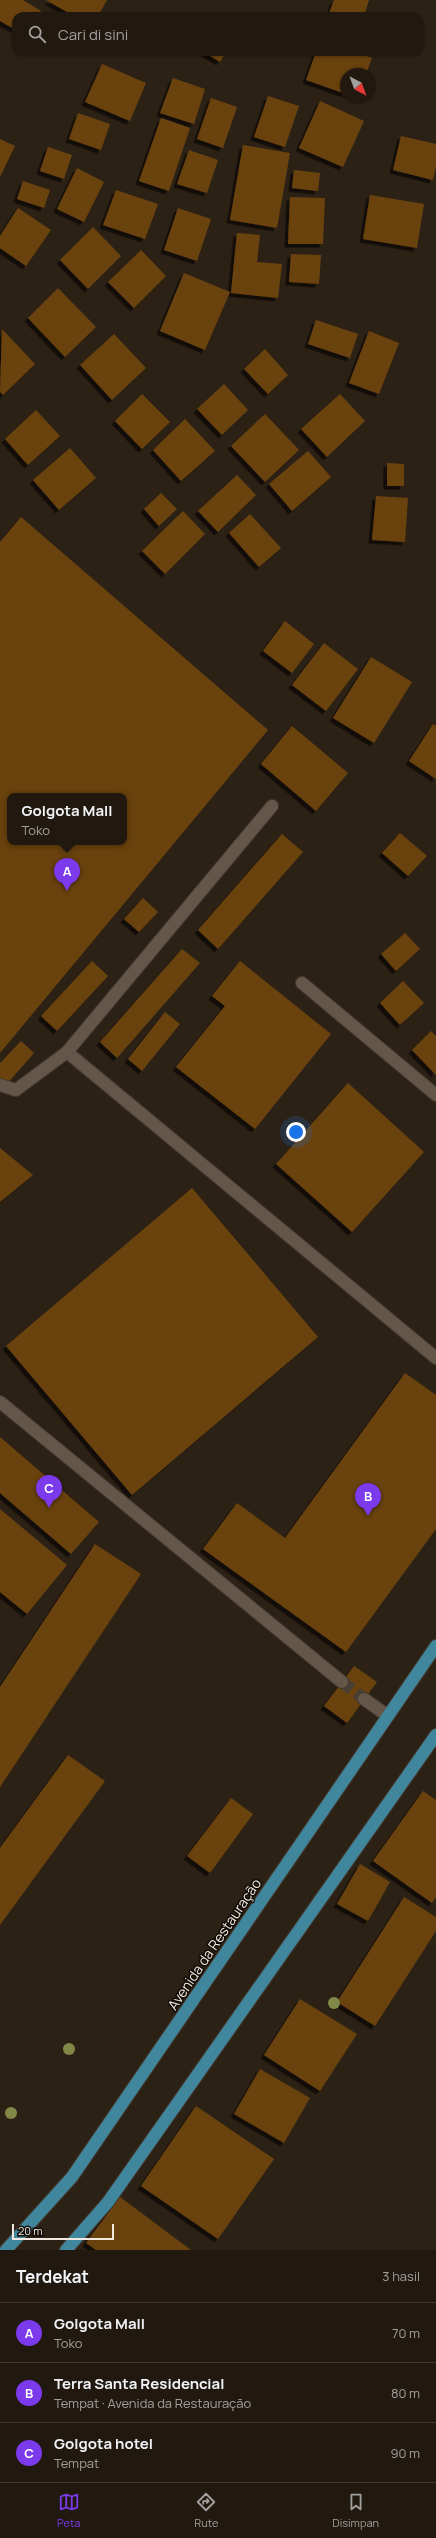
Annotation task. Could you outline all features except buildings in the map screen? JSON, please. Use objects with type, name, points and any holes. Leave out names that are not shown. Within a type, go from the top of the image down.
[{"type":"main road","name":"Avenida da Restauração","points":[[6,2250],[72,2177],[436,1646]]},
{"type":"main road","points":[[66,2250],[108,2202],[436,1735]]},
{"type":"lane","points":[[0,1085],[16,1090],[67,1052],[272,806]]},
{"type":"lane","points":[[302,983],[436,1095]]},
{"type":"lane","points":[[67,1052],[436,1358]]},
{"type":"lane","points":[[0,1402],[342,1682]]},
{"type":"lane","points":[[364,1699],[388,1716]]},
{"type":"tunnel","points":[[342,1682],[364,1699]]},
{"type":"place","name":"Golgota Mall","points":[[67,891]]},
{"type":"place","name":"Golgota hotel","points":[[49,1508]]},
{"type":"place","name":"Terra Santa Residencial","points":[[368,1516]]}]
